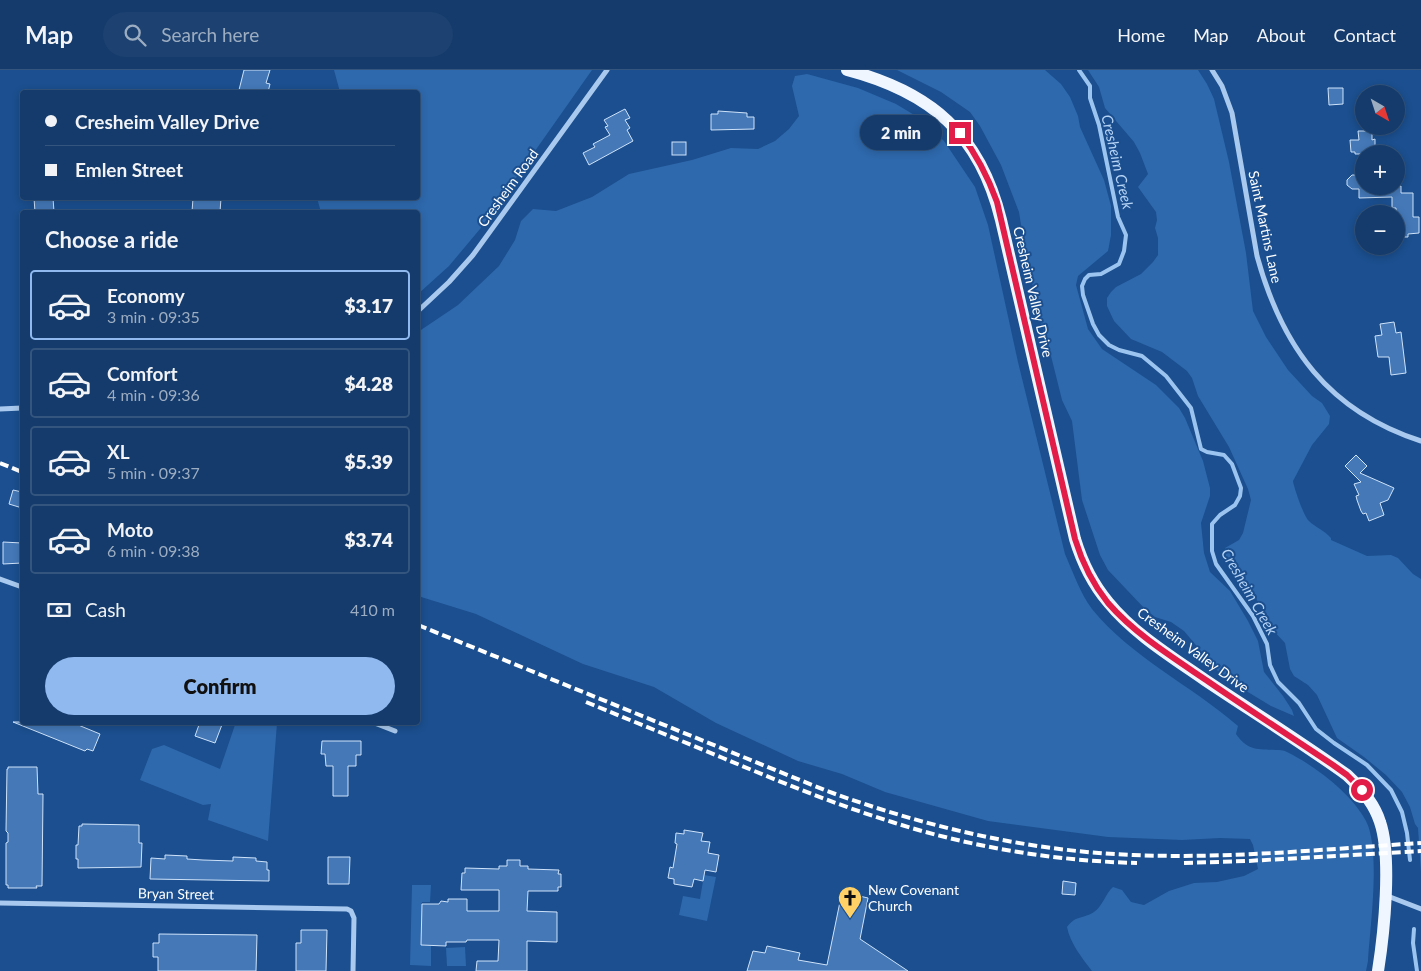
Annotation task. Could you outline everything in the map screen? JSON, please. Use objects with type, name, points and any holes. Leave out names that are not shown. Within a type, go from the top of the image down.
[{"type":"main road","name":"Cresheim Valley Drive","points":[[847,70],[879,79],[898,87],[927,104],[960,133],[984,170],[1002,220],[1022,316],[1075,539],[1084,566],[1091,578],[1118,613],[1145,637],[1333,765],[1358,786],[1375,810],[1383,830],[1386,861],[1383,939],[1378,971]]},
{"type":"street","name":"Cresheim Road","points":[[420,310],[473,255],[607,70]]},
{"type":"street","name":"Saint Martins Lane","points":[[1212,70],[1222,86],[1232,113],[1255,247],[1263,278],[1273,306],[1288,337],[1309,367],[1333,392],[1380,425],[1421,442]]},
{"type":"street","points":[[0,409],[20,408]]},
{"type":"street","points":[[0,579],[20,586]]},
{"type":"street","points":[[380,725],[395,731]]},
{"type":"street","points":[[1385,895],[1421,909]]},
{"type":"street","name":"Bryan Street","points":[[0,903],[347,909],[351,911],[354,918],[353,971]]},
{"type":"shaded area","points":[[334,70],[592,70],[480,229],[449,266],[420,292],[420,210],[320,210],[318,200],[420,200],[420,90],[339,90]]},
{"type":"shaded area","points":[[897,70],[1045,70],[1061,84],[1070,97],[1078,116],[1080,127],[1104,180],[1111,206],[1111,235],[1108,251],[1078,276],[1076,285],[1088,329],[1102,349],[1156,385],[1179,408],[1185,418],[1203,461],[1210,488],[1210,496],[1201,523],[1204,553],[1210,572],[1230,591],[1248,621],[1258,641],[1264,672],[1283,696],[1294,716],[1271,706],[1223,677],[1184,631],[1171,622],[1155,617],[1146,610],[1108,570],[1100,555],[1082,500],[1072,421],[1062,400],[1036,307],[1019,212],[1001,165],[980,126],[970,112],[941,92]]},
{"type":"shaded area","points":[[1088,70],[1198,70],[1214,99],[1229,162],[1246,253],[1253,311],[1266,337],[1288,370],[1312,396],[1322,403],[1330,416],[1329,424],[1312,445],[1293,481],[1302,508],[1309,521],[1328,535],[1331,540],[1367,556],[1391,555],[1398,558],[1413,574],[1421,579],[1421,872],[1418,828],[1402,792],[1386,775],[1337,738],[1317,695],[1308,685],[1294,676],[1290,669],[1285,643],[1271,628],[1256,598],[1227,564],[1225,548],[1239,540],[1243,533],[1251,500],[1229,447],[1198,396],[1192,378],[1187,371],[1162,352],[1131,339],[1114,321],[1107,306],[1107,298],[1116,287],[1141,274],[1158,255],[1158,238],[1155,228],[1157,220],[1156,212],[1138,187],[1148,174],[1140,153],[1134,142],[1105,108],[1099,87]]},
{"type":"shaded area","points":[[807,74],[858,88],[896,104],[921,119],[944,141],[975,187],[988,225],[1018,362],[1065,554],[1080,589],[1092,609],[1125,642],[1238,726],[1236,734],[1245,744],[1258,749],[1284,751],[1309,764],[1342,791],[1360,811],[1366,821],[1370,834],[1374,869],[1366,971],[1092,971],[1080,956],[1067,927],[1073,921],[1094,912],[1113,887],[1122,890],[1131,902],[1144,905],[1169,891],[1194,883],[1217,882],[1244,876],[1258,869],[1250,839],[1182,840],[1108,837],[988,821],[885,792],[842,774],[798,761],[716,723],[654,687],[583,664],[476,614],[420,597],[420,331],[458,305],[499,266],[515,240],[521,221],[533,209],[556,211],[592,197],[629,174],[692,160],[731,148],[758,149],[775,141],[789,129],[799,116],[792,86],[795,76]]},
{"type":"shaded area","points":[[235,725],[277,725],[268,841],[208,820],[211,804],[203,805],[140,780],[152,749],[164,745],[220,769]]},
{"type":"shaded area","points":[[704,875],[716,877],[707,921],[679,915],[683,896],[700,899]]},
{"type":"shaded area","points":[[412,885],[431,885],[430,902],[422,902],[421,945],[431,946],[431,966],[410,965]]},
{"type":"shaded area","points":[[465,947],[466,966],[447,966],[446,948]]},
{"type":"building","points":[[244,70],[270,70],[266,83],[270,84],[268,90],[239,90]]},
{"type":"building","points":[[1328,88],[1343,88],[1343,104],[1329,105]]},
{"type":"building","points":[[625,109],[630,118],[625,120],[630,128],[627,130],[633,141],[589,165],[583,153],[595,147],[593,144],[610,135],[605,127],[608,126],[604,120]]},
{"type":"building","points":[[718,111],[747,113],[747,117],[754,117],[754,129],[711,130],[711,114],[718,114]]},
{"type":"building","points":[[1358,135],[1372,135],[1372,140],[1375,139],[1375,145],[1355,145],[1355,152],[1351,152],[1350,140],[1359,140]]},
{"type":"building","points":[[672,142],[686,142],[686,155],[672,155]]},
{"type":"building","points":[[1352,175],[1355,175],[1355,189],[1347,185],[1347,180]]},
{"type":"building","points":[[1405,193],[1413,193],[1413,217],[1419,217],[1419,233],[1408,234],[1408,237],[1405,237],[1405,205],[1392,205],[1392,197],[1359,198],[1359,195],[1405,195]]},
{"type":"building","points":[[34,200],[53,200],[54,210],[35,210]]},
{"type":"building","points":[[193,200],[221,200],[220,210],[192,210]]},
{"type":"building","points":[[1394,322],[1396,333],[1401,332],[1406,373],[1391,375],[1389,357],[1378,357],[1375,336],[1382,335],[1380,324]]},
{"type":"building","points":[[1356,455],[1367,466],[1360,473],[1394,488],[1388,500],[1380,503],[1384,515],[1369,521],[1366,513],[1363,514],[1361,511],[1356,496],[1359,495],[1354,484],[1361,482],[1345,466]]},
{"type":"building","points":[[13,490],[20,492],[20,507],[9,504]]},
{"type":"building","points":[[3,542],[20,543],[20,563],[3,564]]},
{"type":"building","points":[[20,725],[78,725],[100,734],[93,751],[87,749],[85,751]]},
{"type":"building","points":[[199,725],[222,725],[215,743],[195,736]]},
{"type":"building","points":[[322,741],[361,741],[361,755],[356,755],[356,766],[348,766],[348,796],[333,796],[333,766],[326,766],[325,754],[321,754]]},
{"type":"building","points":[[8,767],[37,767],[38,794],[43,794],[42,886],[36,886],[37,888],[8,888],[8,885],[6,885]]},
{"type":"building","points":[[82,824],[139,825],[139,843],[142,843],[141,867],[78,868],[76,845],[78,845],[79,826],[82,826]]},
{"type":"building","points":[[684,830],[703,833],[701,841],[710,842],[708,853],[719,855],[716,872],[705,870],[703,881],[694,879],[692,887],[674,884],[674,879],[668,878],[670,867],[673,868],[677,844],[675,843],[676,833],[684,834]]},
{"type":"building","points":[[165,855],[187,856],[187,859],[233,861],[233,857],[256,858],[256,861],[267,862],[269,881],[150,879],[151,858],[165,859]]},
{"type":"building","points":[[328,857],[350,857],[349,884],[328,884]]},
{"type":"building","points":[[507,860],[520,860],[520,866],[528,866],[528,869],[559,870],[558,874],[561,874],[561,887],[558,887],[558,891],[528,891],[527,911],[557,912],[557,942],[527,941],[527,971],[476,971],[477,961],[498,961],[499,940],[446,942],[446,946],[421,945],[422,904],[439,904],[441,901],[448,902],[448,899],[467,899],[467,911],[499,911],[499,890],[461,890],[462,873],[465,873],[465,868],[499,869],[499,866],[507,866]]},
{"type":"building","points":[[1063,881],[1076,883],[1075,895],[1062,894]]},
{"type":"building","name":"New Covenant Church","points":[[842,892],[868,898],[860,939],[908,971],[747,971],[753,951],[765,953],[767,946],[800,953],[798,960],[827,965]]},
{"type":"building","points":[[301,930],[327,930],[326,971],[296,971],[296,943],[301,943]]},
{"type":"building","points":[[159,934],[257,935],[256,971],[158,971],[158,957],[153,957],[153,943],[159,943]]},
{"type":"waterway","name":"Cresheim Creek","points":[[1079,70],[1090,86],[1090,98],[1099,125],[1118,217],[1126,235],[1124,251],[1119,264],[1101,274],[1089,275],[1082,286],[1083,295],[1093,324],[1099,335],[1109,345],[1119,350],[1142,356],[1166,376],[1191,408],[1201,449],[1224,455],[1232,464],[1241,488],[1240,496],[1235,505],[1220,515],[1212,524],[1212,551],[1216,564],[1253,616],[1267,644],[1270,665],[1278,682],[1299,703],[1316,729],[1367,765],[1391,790],[1402,812],[1410,860]]},
{"type":"waterway","name":"Cresheim Creek","points":[[1414,929],[1413,943],[1417,971]]},
{"type":"railway","points":[[0,463],[20,471]]},
{"type":"railway","points":[[420,626],[827,791],[902,816],[978,835],[1094,853],[1169,856],[1277,853],[1421,843]]},
{"type":"railway","points":[[586,702],[806,792],[922,831],[952,839],[1044,856],[1137,863]]},
{"type":"railway","points":[[1184,863],[1421,851]]},
{"type":"place","name":"New Covenant Church","points":[[850,919]]},
{"type":"route","points":[[960,133],[984,170],[997,202],[1075,539],[1084,566],[1091,578],[1108,602],[1132,627],[1188,668],[1333,765],[1347,775],[1362,790]]}]
